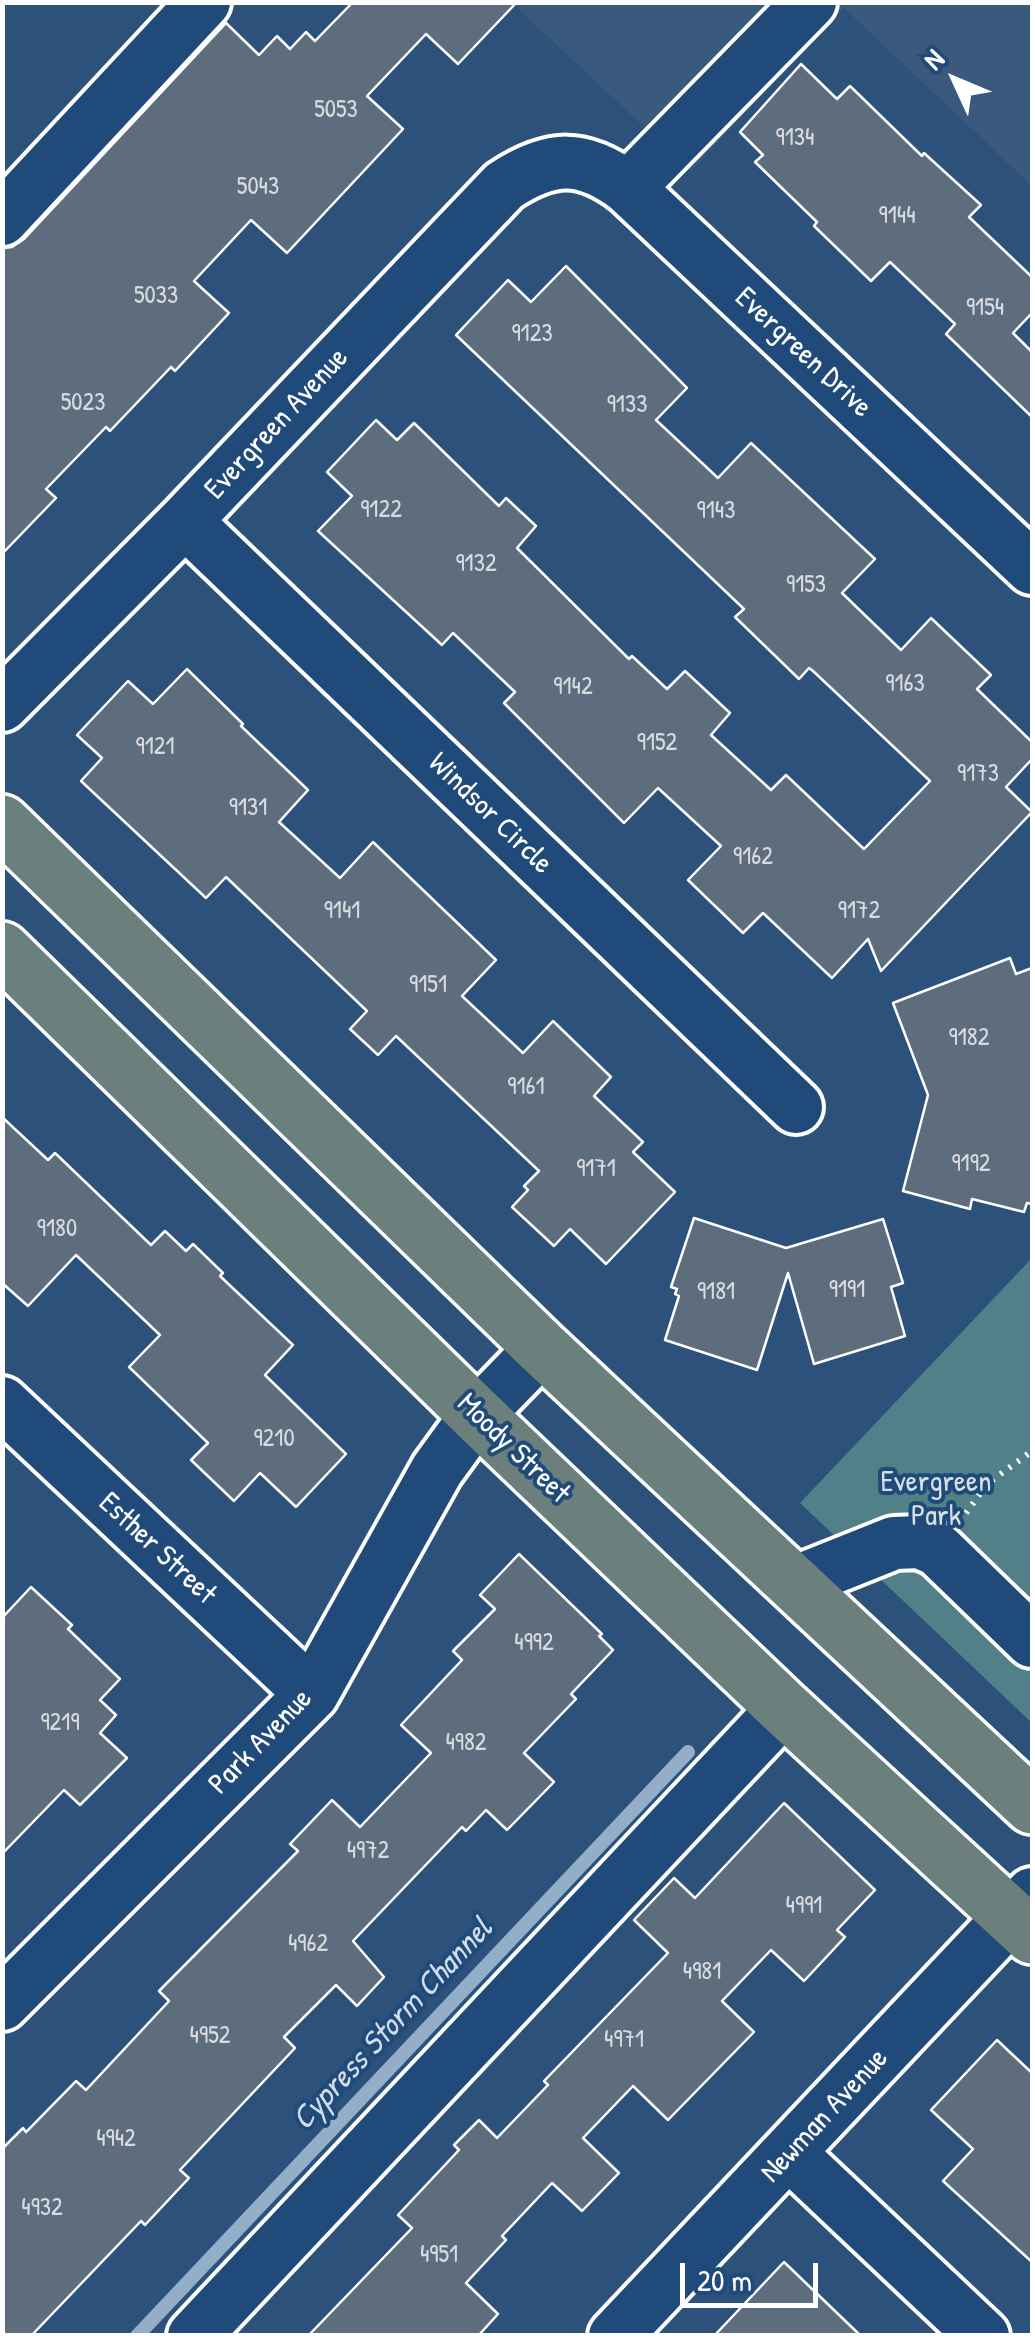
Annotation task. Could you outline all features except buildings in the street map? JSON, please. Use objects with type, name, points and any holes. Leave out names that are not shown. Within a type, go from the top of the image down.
[{"type":"main road","points":[[2,824],[542,1348],[1032,1806]]},
{"type":"main road","name":"Moody Street","points":[[2,950],[477,1415],[784,1708],[1025,1916]]},
{"type":"street","points":[[2,218],[204,2]]},
{"type":"street","points":[[628,188],[810,2]]},
{"type":"street","name":"Evergreen Drive","points":[[561,162],[596,166],[628,188],[1032,568]]},
{"type":"street","name":"Evergreen Avenue","points":[[2,705],[504,186],[542,165],[561,162]]},
{"type":"street","name":"Windsor Circle","points":[[184,521],[796,1107]]},
{"type":"street","name":"Park Avenue","points":[[2,2004],[312,1694],[437,1470],[477,1415],[542,1348]]},
{"type":"street","name":"Esther Street","points":[[2,1404],[312,1694]]},
{"type":"street","points":[[794,1583],[894,1543],[920,1542],[938,1550],[1032,1641]]},
{"type":"street","points":[[194,2336],[784,1708]]},
{"type":"street","name":"Newman Avenue","points":[[615,2336],[1025,1916]]},
{"type":"street","points":[[790,2154],[983,2336]]},
{"type":"path","points":[[938,1550],[987,1484],[1032,1451]]},
{"type":"shaded area","points":[[512,3],[1032,3],[1032,186],[844,8],[691,171]]},
{"type":"green space","name":"Evergreen Park","points":[[1032,1258],[1032,1723],[800,1503]]},
{"type":"waterway","name":"Cypress Storm Channel","points":[[137,2336],[688,1752]]}]
